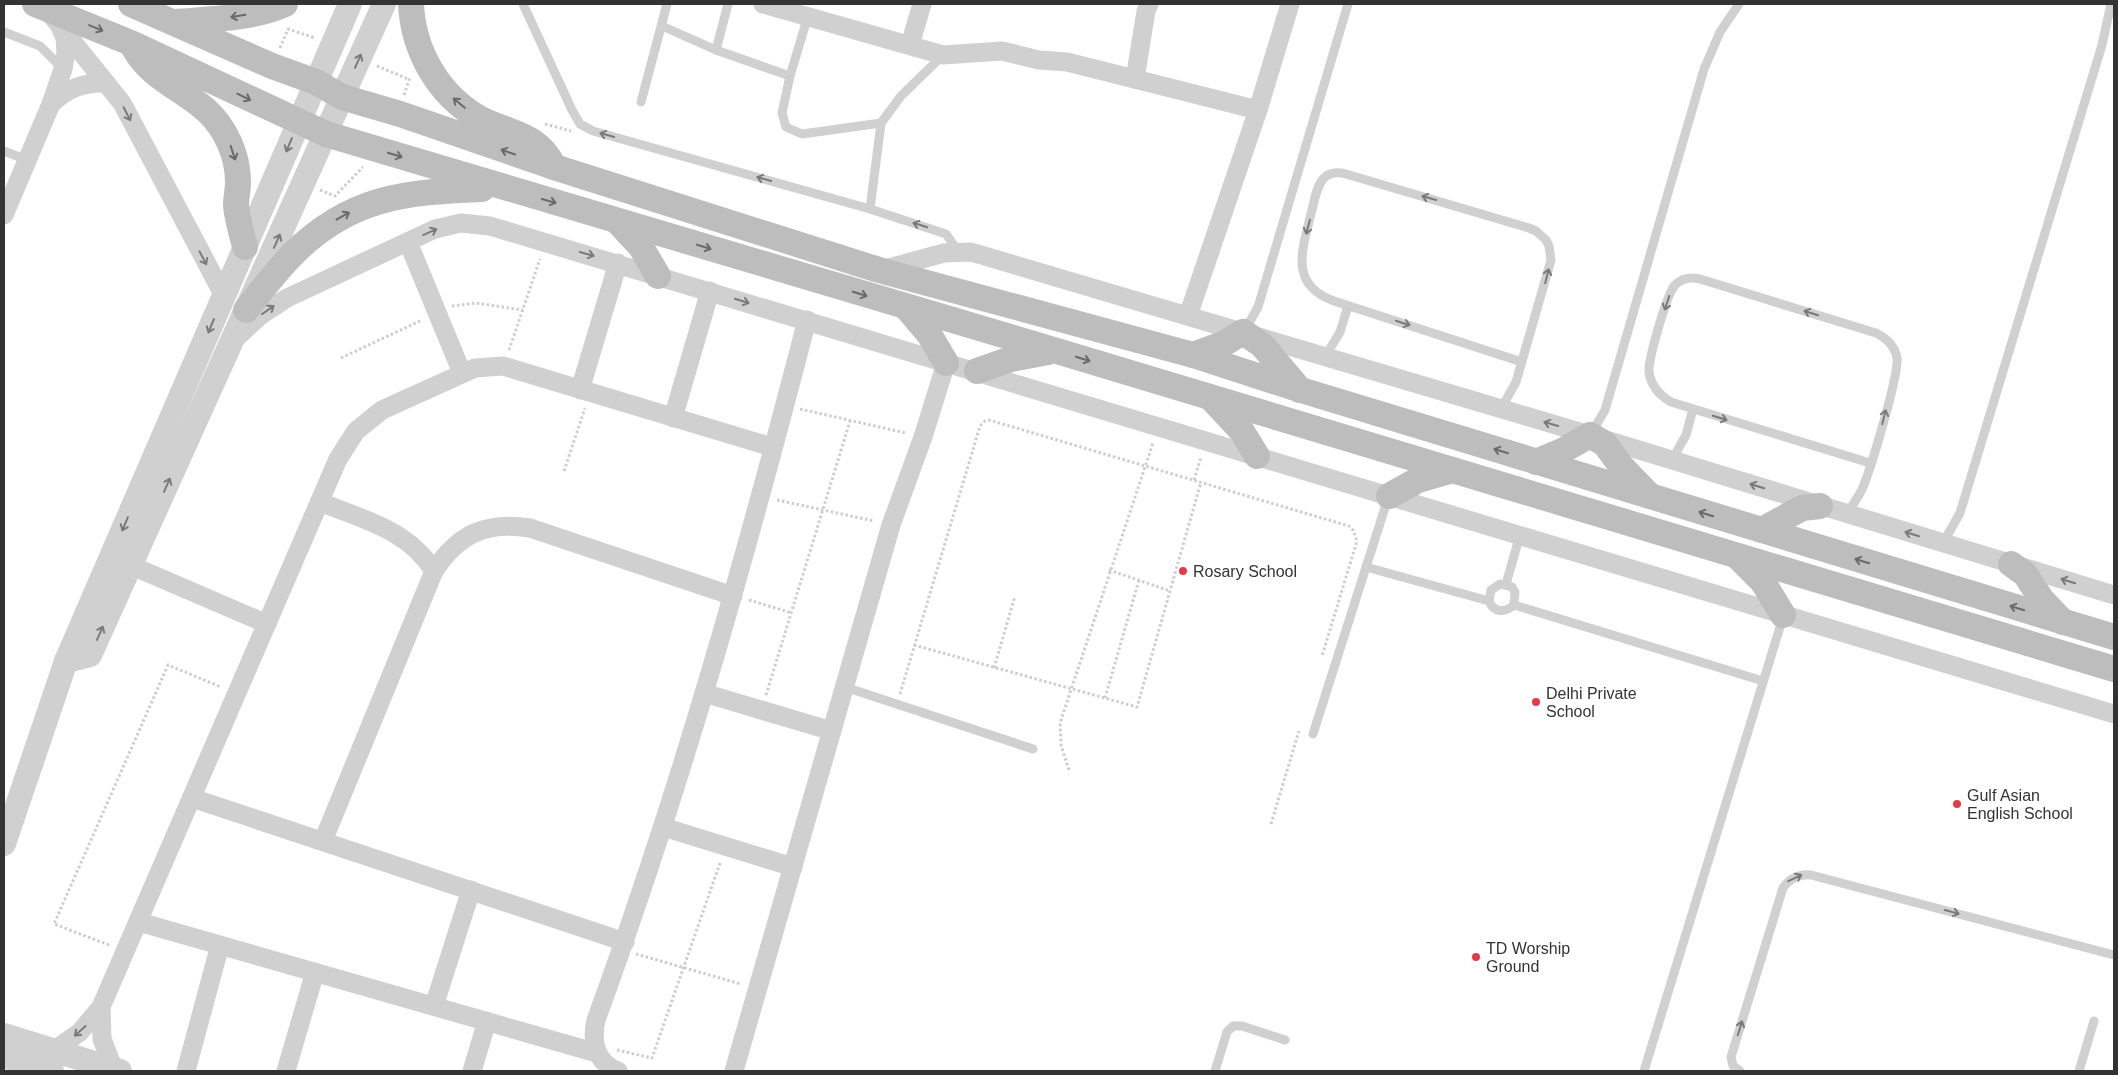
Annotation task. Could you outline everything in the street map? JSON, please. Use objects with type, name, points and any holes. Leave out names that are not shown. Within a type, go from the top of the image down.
[{"type":"main road","points":[[131,4],[272,66],[316,82],[342,97],[400,114],[554,168],[879,270],[1193,355],[1536,462],[2114,637]]},
{"type":"main road","points":[[174,23],[235,17],[285,4]]},
{"type":"main road","points":[[412,4],[414,32],[420,49],[428,66],[450,96],[480,118],[535,142],[550,158],[554,168]]},
{"type":"main road","points":[[46,11],[131,43],[256,103],[326,134],[502,188],[1057,351],[2114,669]]},
{"type":"main road","points":[[131,43],[146,66],[156,76],[203,108],[224,133],[230,144],[237,168],[238,193],[236,205],[245,247]]},
{"type":"main road","points":[[246,310],[292,255],[330,223],[352,211],[394,196],[416,192],[502,188]]},
{"type":"main road","points":[[618,221],[641,247],[658,276]]},
{"type":"main road","points":[[907,308],[929,334],[946,363]]},
{"type":"main road","points":[[1193,355],[1223,344],[1243,332],[1262,345],[1301,390]]},
{"type":"main road","points":[[977,371],[1010,359],[1057,351]]},
{"type":"main road","points":[[1211,398],[1241,430],[1257,456]]},
{"type":"main road","points":[[1536,462],[1562,451],[1590,435],[1605,444],[1621,466],[1652,497]]},
{"type":"main road","points":[[1389,496],[1418,480],[1453,470]]},
{"type":"main road","points":[[1762,530],[1802,508],[1820,506]]},
{"type":"main road","points":[[1735,554],[1763,582],[1784,615]]},
{"type":"main road","points":[[2010,564],[2025,574],[2042,600],[2064,622]]},
{"type":"street","points":[[4,844],[66,661],[350,4]]},
{"type":"street","points":[[66,661],[90,655],[384,4]]},
{"type":"street","points":[[762,4],[943,55],[1002,51],[1039,60],[1068,62],[1258,110]]},
{"type":"street","points":[[910,45],[922,4]]},
{"type":"street","points":[[1134,79],[1146,11],[1150,4]]},
{"type":"street","points":[[1188,316],[1258,110],[1290,4]]},
{"type":"street","points":[[4,215],[51,104],[63,69],[66,46],[46,11]]},
{"type":"street","points":[[46,11],[106,83],[128,114],[224,296]]},
{"type":"street","points":[[51,104],[60,95],[76,87],[94,83],[106,83]]},
{"type":"street","points":[[231,342],[261,315],[280,302],[446,225],[475,223],[618,263],[2114,714]]},
{"type":"street","points":[[408,242],[462,373]]},
{"type":"street","points":[[879,270],[944,253],[971,252],[1590,435],[2114,595]]},
{"type":"street","points":[[585,392],[618,263]]},
{"type":"street","points":[[673,418],[710,291]]},
{"type":"street","points":[[618,1071],[603,1062],[596,1049],[593,1033],[596,1020],[663,826],[704,693],[733,596],[807,320]]},
{"type":"street","points":[[734,1071],[891,525],[923,437],[946,363]]},
{"type":"street","points":[[4,1065],[25,1070],[50,1064],[101,1006],[346,444],[368,419],[397,402],[462,373],[482,367],[503,366],[772,447]]},
{"type":"street","points":[[320,502],[396,533],[418,550],[434,571]]},
{"type":"street","points":[[323,841],[434,571],[454,545],[468,536],[498,526],[530,528],[733,596]]},
{"type":"street","points":[[130,566],[267,624]]},
{"type":"street","points":[[704,693],[832,732]]},
{"type":"street","points":[[192,798],[471,890],[623,946]]},
{"type":"street","points":[[663,826],[793,867]]},
{"type":"street","points":[[434,1006],[471,890]]},
{"type":"street","points":[[139,922],[487,1022],[596,1049]]},
{"type":"street","points":[[186,1071],[220,945]]},
{"type":"street","points":[[286,1071],[315,972]]},
{"type":"street","points":[[101,1006],[102,1039],[117,1070]]},
{"type":"street","points":[[472,1071],[487,1022]]},
{"type":"street","points":[[4,1026],[50,1064]]},
{"type":"street","points":[[4,1036],[50,1064]]},
{"type":"street","points":[[4,1056],[50,1064],[117,1070]]},
{"type":"lane","points":[[523,4],[580,124],[593,131],[870,209],[946,234],[958,251]]},
{"type":"lane","points":[[642,102],[667,4]]},
{"type":"lane","points":[[716,50],[728,4]]},
{"type":"lane","points":[[1243,332],[1258,307],[1348,4]]},
{"type":"lane","points":[[1590,435],[1605,410],[1704,69],[1720,32],[1739,4]]},
{"type":"lane","points":[[1943,543],[1960,513],[2102,44],[2111,4]]},
{"type":"lane","points":[[808,16],[790,76],[782,113],[786,127],[802,134],[881,123]]},
{"type":"lane","points":[[662,26],[716,50],[790,76]]},
{"type":"lane","points":[[4,32],[40,46],[63,69]]},
{"type":"lane","points":[[870,209],[881,123],[901,96],[943,55]]},
{"type":"lane","points":[[4,151],[28,160]]},
{"type":"lane","points":[[1501,409],[1516,382],[1534,323],[1551,260],[1546,240],[1536,231],[1346,174],[1335,173],[1325,178],[1319,187],[1301,261],[1306,279],[1318,293],[1348,306],[1522,362]]},
{"type":"lane","points":[[1847,514],[1863,488],[1870,463],[1897,366],[1894,350],[1889,342],[1876,333],[1695,278],[1683,280],[1673,287],[1649,365],[1651,380],[1659,393],[1671,402],[1870,463]]},
{"type":"lane","points":[[1325,357],[1340,332],[1348,306]]},
{"type":"lane","points":[[1672,460],[1686,435],[1693,409]]},
{"type":"lane","points":[[1313,734],[1389,496]]},
{"type":"lane","points":[[1506,584],[1520,536]]},
{"type":"lane","points":[[1366,567],[1489,601]]},
{"type":"lane","points":[[1506,584],[1512,587],[1515,592],[1514,605],[1507,610],[1498,610],[1491,605],[1489,595],[1495,586],[1506,584]]},
{"type":"lane","points":[[1514,605],[1763,682]]},
{"type":"lane","points":[[1644,1071],[1784,615]]},
{"type":"lane","points":[[845,687],[1033,749]]},
{"type":"lane","points":[[1740,1071],[1733,1066],[1731,1057],[1783,888],[1792,878],[1798,876],[1811,875],[2114,955]]},
{"type":"lane","points":[[2079,1071],[2094,1021]]},
{"type":"lane","points":[[1215,1071],[1227,1032],[1233,1026],[1242,1026],[1285,1040]]},
{"type":"path","points":[[503,366],[545,242]]},
{"type":"path","points":[[564,471],[585,392]]},
{"type":"path","points":[[785,405],[923,437]]},
{"type":"path","points":[[897,704],[982,423],[989,420],[1343,524],[1353,530],[1357,541],[1356,546],[1321,661]]},
{"type":"path","points":[[762,710],[850,421]]},
{"type":"path","points":[[1069,770],[1061,745],[1060,722],[1109,570],[1159,426]]},
{"type":"path","points":[[1194,480],[1206,440]]},
{"type":"path","points":[[914,645],[1137,707],[1202,482]]},
{"type":"path","points":[[760,496],[891,525]]},
{"type":"path","points":[[1109,570],[1170,590]]},
{"type":"path","points":[[1105,698],[1138,580]]},
{"type":"path","points":[[733,596],[792,613]]},
{"type":"path","points":[[994,668],[1015,596]]},
{"type":"path","points":[[126,951],[54,924],[168,665],[237,694]]},
{"type":"path","points":[[1271,824],[1300,728]]},
{"type":"path","points":[[596,1049],[652,1058],[726,846]]},
{"type":"path","points":[[623,946],[683,968],[758,989]]},
{"type":"place","name":"Rosary School","points":[[1183,571]]},
{"type":"place","name":"Delhi Private School","points":[[1536,702]]},
{"type":"place","name":"Gulf Asian English School","points":[[1957,804]]},
{"type":"place","name":"TD Worship Ground","points":[[1476,957]]}]
